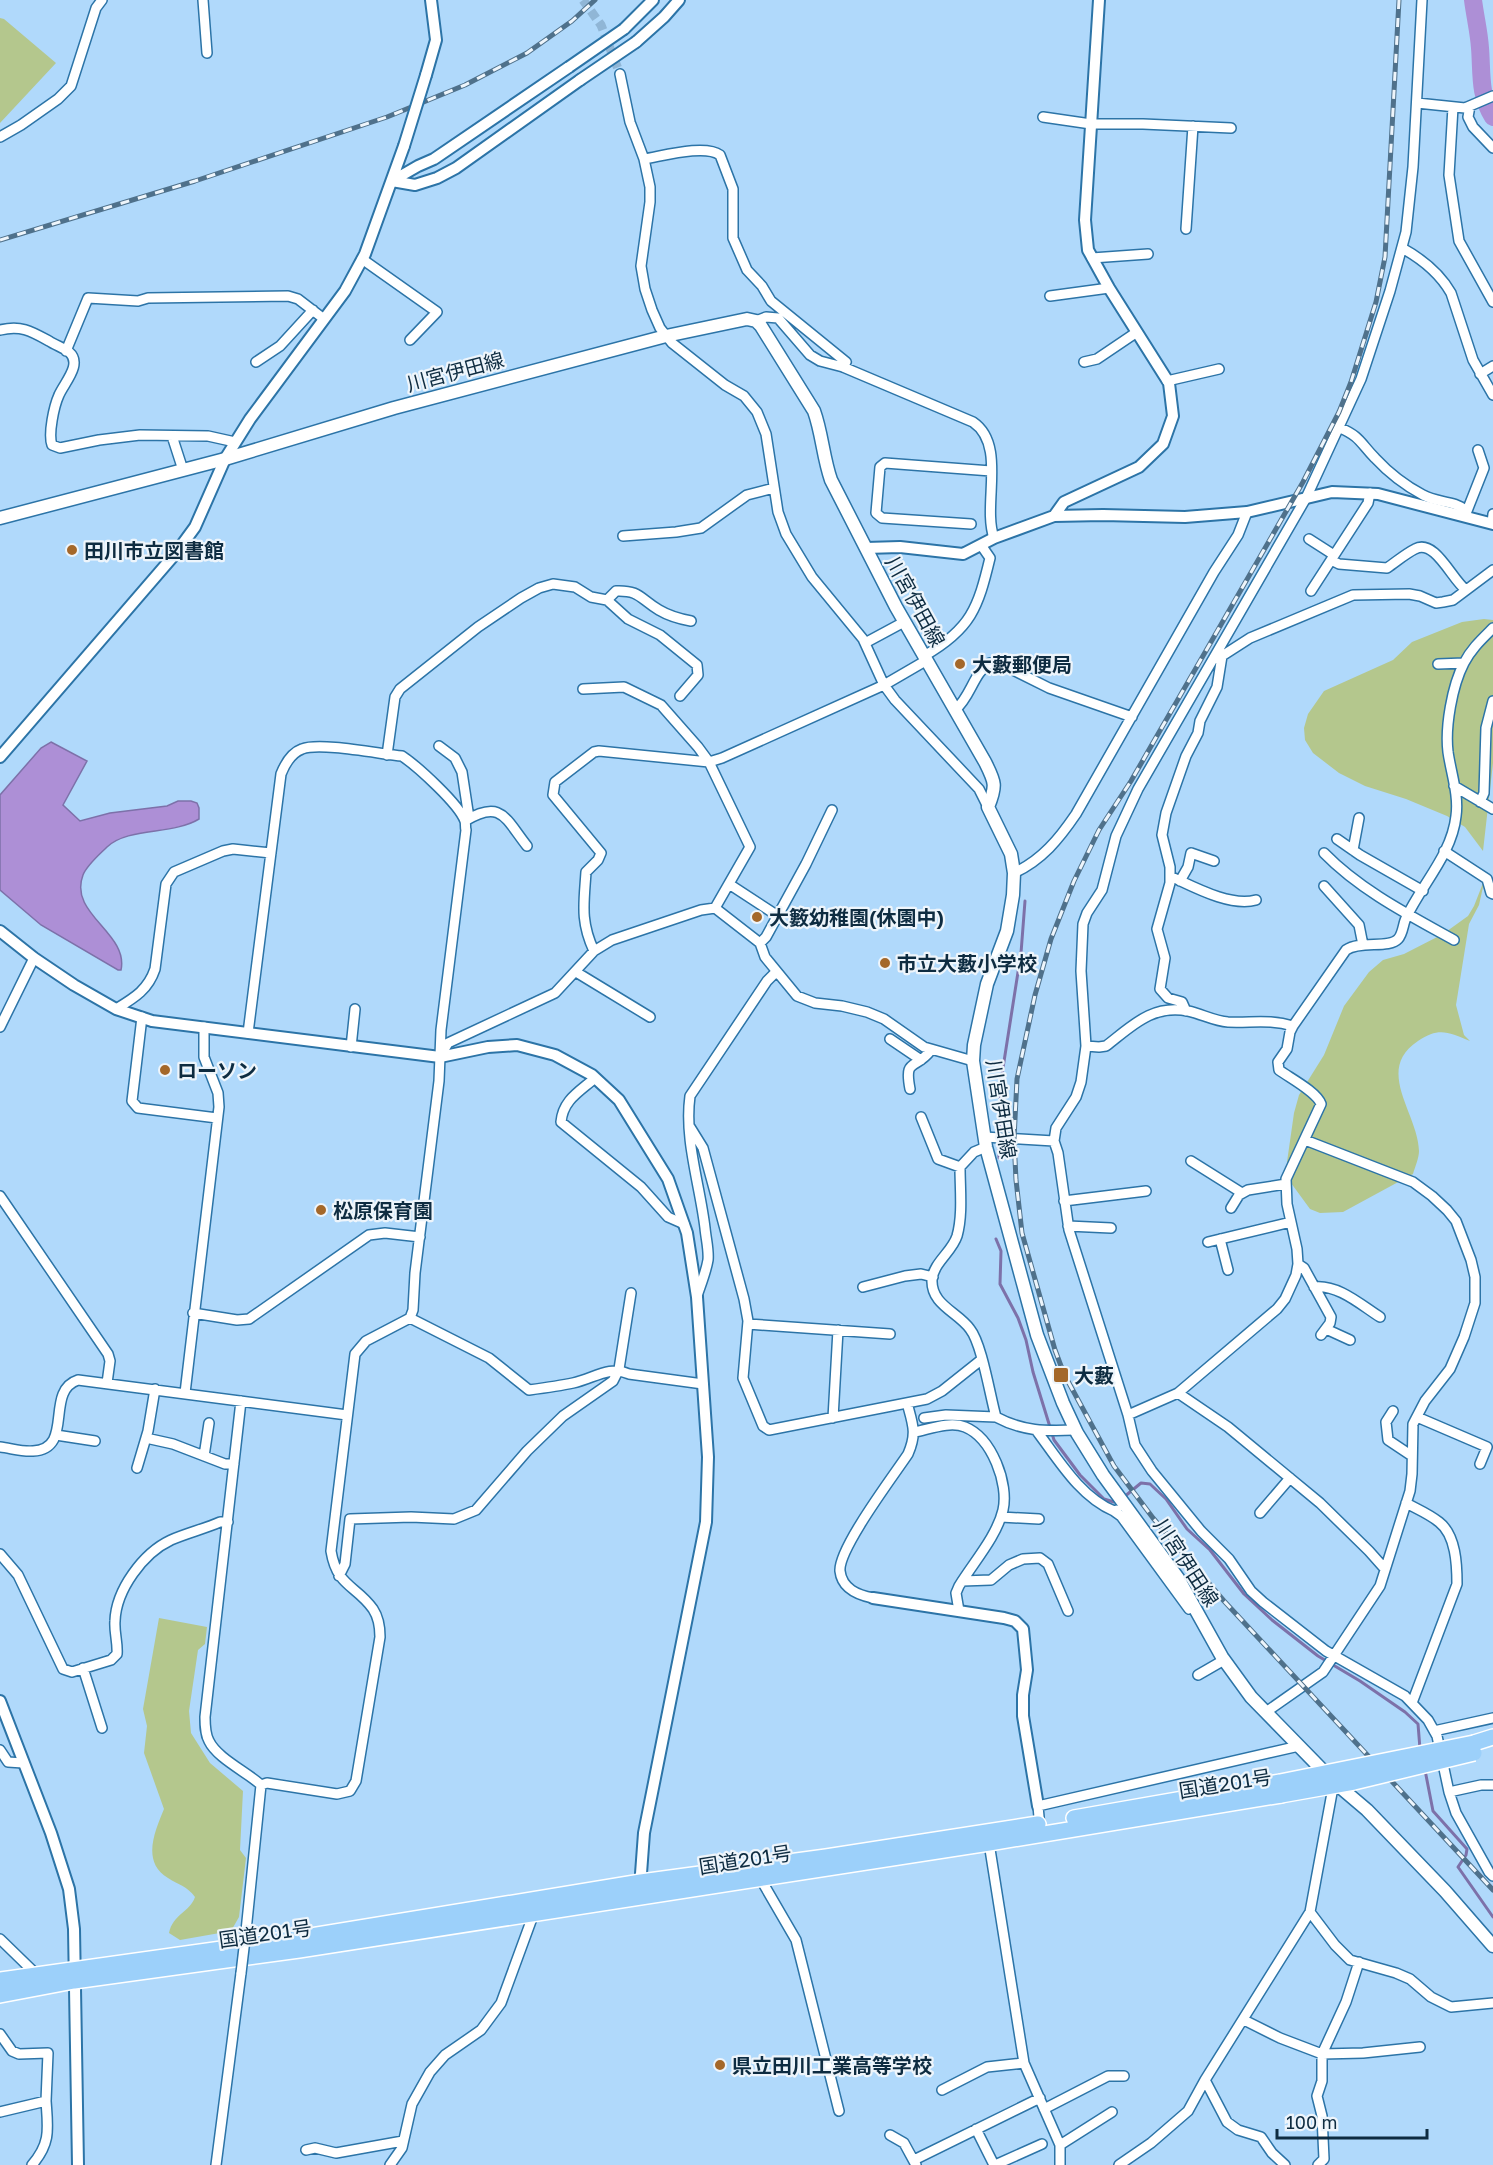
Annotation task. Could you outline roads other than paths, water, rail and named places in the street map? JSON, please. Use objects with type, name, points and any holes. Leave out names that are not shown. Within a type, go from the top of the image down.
[{"type":"highway","name":"国道201号","points":[[1474,1748],[1493,1737]]},
{"type":"highway","name":"国道201号","points":[[0,1995],[75,1975],[299,1938],[640,1889],[826,1857],[1040,1828],[1280,1789],[1474,1748],[1493,1748]]},
{"type":"highway","name":"国道201号","points":[[0,1980],[36,1974],[75,1975],[298,1950],[534,1913],[640,1889],[760,1878],[989,1843],[1040,1828]]},
{"type":"main road","name":"川宮伊田線","points":[[0,518],[225,459],[394,408],[666,336],[747,319],[756,321],[814,411],[819,423],[825,463],[831,480],[904,622],[956,710],[995,784],[995,791],[988,807],[1011,854],[1014,873],[1013,895],[1007,931],[987,984],[974,1045],[973,1061],[985,1142],[1037,1335],[1063,1403],[1119,1509],[1171,1569],[1224,1660],[1251,1697],[1334,1782],[1367,1810],[1445,1891],[1493,1946]]},
{"type":"street","points":[[0,137],[58,99],[71,86],[96,8],[102,0]]},
{"type":"street","points":[[203,0],[207,53]]},
{"type":"street","points":[[0,757],[176,553],[195,527],[225,459],[250,419],[345,291],[362,259],[392,181],[426,75],[436,40],[431,0]]},
{"type":"street","points":[[392,181],[434,159],[624,29],[653,0]]},
{"type":"street","points":[[392,181],[415,185],[437,178],[456,168],[636,42],[679,0]]},
{"type":"street","points":[[1054,516],[1064,502],[1139,467],[1163,444],[1173,416],[1167,381],[1088,250],[1085,220],[1099,0]]},
{"type":"street","points":[[1422,0],[1413,166],[1406,232],[1361,380],[1306,498],[1219,654],[1135,794],[1116,836],[1102,890],[1087,913],[1083,924],[1081,971],[1086,1046],[1081,1082],[1076,1097],[1056,1128],[1054,1141],[1058,1153],[1068,1226],[1128,1415],[1135,1445],[1152,1471],[1202,1531],[1229,1559],[1251,1591],[1334,1657],[1405,1696],[1428,1720],[1434,1731],[1456,1813],[1490,1864],[1493,1876]]},
{"type":"street","points":[[620,74],[630,122],[644,159],[650,187],[641,266],[645,290],[652,310],[666,336],[694,362],[744,396],[757,412],[766,434],[778,512],[786,534],[812,577],[865,643],[884,685],[903,711],[979,789],[988,807]]},
{"type":"street","points":[[549,81],[559,94]]},
{"type":"street","points":[[1417,103],[1454,107],[1470,106],[1493,96]]},
{"type":"street","points":[[1470,106],[1467,117],[1473,127],[1493,148]]},
{"type":"street","points":[[1454,107],[1449,175],[1459,241],[1493,302]]},
{"type":"street","points":[[1042,117],[1091,124],[1232,128]]},
{"type":"street","points":[[1186,229],[1193,126]]},
{"type":"street","points":[[644,159],[685,152],[718,152],[733,189],[733,238],[747,270],[762,286],[771,301],[846,362],[843,367]]},
{"type":"street","points":[[1402,248],[1424,260],[1447,285],[1473,360],[1493,395]]},
{"type":"street","points":[[1092,258],[1148,254]]},
{"type":"street","points":[[362,259],[437,312],[410,340]]},
{"type":"street","points":[[1050,296],[1109,288]]},
{"type":"street","points":[[66,351],[87,298],[138,301],[148,298],[288,296],[298,299],[324,319]]},
{"type":"street","points":[[256,362],[280,346],[313,310]]},
{"type":"street","points":[[756,321],[766,317],[778,318],[810,355],[820,361],[843,367],[981,427],[988,441],[991,471],[990,527],[994,538]]},
{"type":"street","points":[[0,330],[18,327],[35,333],[70,353],[74,360],[73,369],[58,396],[49,437],[52,445],[60,448],[130,436],[208,436],[236,442]]},
{"type":"street","points":[[1084,362],[1096,359],[1137,332]]},
{"type":"street","points":[[1480,374],[1493,366]]},
{"type":"street","points":[[1167,381],[1219,369]]},
{"type":"street","points":[[1340,428],[1353,433],[1375,459],[1425,496],[1460,505],[1466,514]]},
{"type":"street","points":[[172,436],[183,470]]},
{"type":"street","points":[[1466,514],[1484,468],[1478,450]]},
{"type":"street","points":[[972,524],[882,518],[876,513],[880,467],[885,464],[991,471]]},
{"type":"street","points":[[623,536],[701,528],[747,495],[774,488]]},
{"type":"street","points":[[866,548],[900,548],[963,554],[994,538],[1054,516],[1185,518],[1247,512],[1332,492],[1378,494],[1466,514],[1493,523],[1493,514]]},
{"type":"street","points":[[1311,591],[1368,503],[1370,493]]},
{"type":"street","points":[[1014,873],[1028,866],[1059,840],[1238,536],[1247,512]]},
{"type":"street","points":[[1309,538],[1339,564],[1387,568],[1417,548],[1424,547],[1433,550],[1459,585],[1466,590]]},
{"type":"street","points":[[594,951],[586,934],[584,918],[586,872],[601,854],[553,795],[555,782],[594,752],[599,751],[709,762],[884,685],[943,645],[970,618],[981,594],[990,558],[981,545]]},
{"type":"street","points":[[1219,654],[1250,638],[1353,595],[1409,594],[1443,603],[1453,600],[1493,570]]},
{"type":"street","points":[[387,755],[394,704],[400,689],[478,627],[530,593],[553,584],[576,587],[591,597],[607,600],[628,619],[660,635],[697,665],[698,675],[680,696]]},
{"type":"street","points":[[607,600],[616,591],[629,590],[638,593],[657,609],[673,618],[691,621]]},
{"type":"street","points":[[865,643],[904,622]]},
{"type":"street","points":[[1128,1415],[1178,1393],[1278,1308],[1292,1287],[1298,1264],[1287,1204],[1286,1179],[1321,1104],[1312,1093],[1279,1070],[1278,1062],[1287,1049],[1293,1026],[1346,950],[1352,945],[1393,942],[1399,938],[1408,914],[1423,891],[1451,837],[1457,802],[1447,731],[1457,678],[1474,648],[1493,628]]},
{"type":"street","points":[[1186,1011],[1182,1002],[1168,998],[1160,989],[1165,958],[1157,929],[1170,883],[1162,835],[1166,813],[1186,756],[1198,733],[1200,720],[1217,687],[1219,654]]},
{"type":"street","points":[[956,710],[962,704],[982,667],[990,663],[1007,667],[1049,688],[1132,717]]},
{"type":"street","points":[[1438,664],[1464,663]]},
{"type":"street","points":[[583,689],[624,687],[661,705],[709,762],[750,848],[715,908]]},
{"type":"street","points":[[1480,802],[1484,793],[1486,728],[1493,701]]},
{"type":"street","points":[[248,1033],[281,774],[294,754],[303,748],[318,746],[402,756],[413,763],[467,819]]},
{"type":"street","points":[[261,1785],[267,1783],[337,1794],[350,1791],[356,1781],[380,1637],[379,1623],[372,1609],[339,1576],[331,1551],[355,1354],[366,1341],[410,1318],[413,1310],[467,819],[462,772],[455,759],[439,746]]},
{"type":"street","points":[[1454,786],[1493,809]]},
{"type":"street","points":[[467,819],[489,810],[503,815],[527,846]]},
{"type":"street","points":[[760,943],[778,916],[832,810]]},
{"type":"street","points":[[1353,850],[1359,818]]},
{"type":"street","points":[[1337,839],[1423,891]]},
{"type":"street","points":[[116,1009],[134,999],[150,982],[155,969],[166,884],[174,872],[233,849],[271,853]]},
{"type":"street","points":[[1444,851],[1487,879],[1493,894]]},
{"type":"street","points":[[1180,881],[1188,867],[1191,853],[1214,861]]},
{"type":"street","points":[[1323,853],[1342,872],[1454,940]]},
{"type":"street","points":[[1170,876],[1213,896],[1246,903],[1256,900]]},
{"type":"street","points":[[729,884],[778,916]]},
{"type":"street","points":[[1324,886],[1359,925],[1363,945]]},
{"type":"street","points":[[440,1057],[448,1043],[555,993],[594,951],[612,940],[701,910],[715,908],[760,943],[765,957],[797,996],[815,1003],[842,1006],[884,1019],[924,1047],[973,1061]]},
{"type":"street","points":[[0,931],[74,985],[116,1009],[152,1021],[440,1057],[488,1047],[517,1045],[555,1055],[596,1078],[619,1100],[668,1179],[687,1233],[697,1297],[708,1457],[706,1522],[644,1833],[640,1889]]},
{"type":"street","points":[[0,1027],[34,958]]},
{"type":"street","points":[[576,972],[650,1017]]},
{"type":"street","points":[[697,1297],[705,1271],[708,1250],[701,1195],[692,1154],[688,1109],[690,1096],[767,981],[776,972]]},
{"type":"street","points":[[351,1047],[355,1008]]},
{"type":"street","points":[[1086,1046],[1106,1046],[1153,1012],[1177,1010],[1228,1022],[1272,1021],[1293,1026]]},
{"type":"street","points":[[142,1017],[132,1101],[138,1108],[217,1118]]},
{"type":"street","points":[[185,1393],[217,1118],[218,1093],[204,1057],[204,1027]]},
{"type":"street","points":[[890,1039],[921,1060]]},
{"type":"street","points":[[910,1089],[907,1071],[931,1050]]},
{"type":"street","points":[[596,1078],[575,1094],[562,1109],[561,1122],[641,1187],[668,1217],[684,1224]]},
{"type":"street","points":[[921,1117],[938,1159],[960,1167]]},
{"type":"street","points":[[690,1127],[703,1148],[744,1299],[748,1324],[743,1378],[763,1426],[769,1430],[927,1399],[942,1391],[981,1360]]},
{"type":"street","points":[[1266,1712],[1323,1672],[1380,1586],[1406,1503],[1412,1474],[1413,1424],[1425,1401],[1450,1369],[1475,1303],[1476,1277],[1463,1237],[1456,1221],[1447,1210],[1413,1182],[1305,1140]]},
{"type":"street","points":[[996,1417],[975,1336],[969,1327],[941,1304],[934,1293],[934,1271],[956,1238],[959,1224],[960,1167],[985,1142],[1054,1141]]},
{"type":"street","points":[[1191,1161],[1242,1193]]},
{"type":"street","points":[[1231,1208],[1242,1193],[1248,1190],[1286,1184]]},
{"type":"street","points":[[1064,1202],[1146,1191]]},
{"type":"street","points":[[0,1196],[108,1354],[110,1361],[107,1383]]},
{"type":"street","points":[[1208,1242],[1291,1222]]},
{"type":"street","points":[[1068,1226],[1111,1228]]},
{"type":"street","points":[[193,1313],[237,1320],[249,1319],[369,1235],[385,1233],[420,1237]]},
{"type":"street","points":[[1220,1239],[1228,1270]]},
{"type":"street","points":[[1298,1264],[1304,1268],[1330,1317],[1330,1323],[1324,1332],[1350,1340]]},
{"type":"street","points":[[863,1287],[905,1276],[921,1274],[933,1277]]},
{"type":"street","points":[[1314,1287],[1324,1286],[1341,1293],[1380,1317]]},
{"type":"street","points":[[339,1576],[345,1564],[350,1519],[411,1517],[454,1519],[476,1510],[527,1451],[563,1416],[613,1381],[619,1369],[631,1293]]},
{"type":"street","points":[[410,1318],[489,1358],[530,1390],[576,1382],[619,1369],[629,1374],[703,1384]]},
{"type":"street","points":[[748,1324],[890,1334]]},
{"type":"street","points":[[833,1418],[838,1330]]},
{"type":"street","points":[[0,1447],[31,1451],[49,1446],[56,1435],[62,1394],[71,1382],[78,1380],[346,1414]]},
{"type":"street","points":[[137,1468],[146,1438],[155,1389]]},
{"type":"street","points":[[1178,1393],[1228,1427],[1320,1503],[1385,1569]]},
{"type":"street","points":[[241,1401],[205,1729],[209,1741],[216,1750],[261,1785]]},
{"type":"street","points":[[907,1403],[915,1432],[908,1454],[858,1528],[842,1557],[840,1569],[842,1579],[850,1591],[873,1599],[1004,1618],[1015,1621],[1023,1629],[1027,1670],[1023,1695],[1023,1716],[1040,1828]]},
{"type":"street","points":[[1393,1411],[1386,1422],[1388,1440],[1412,1456]]},
{"type":"street","points":[[924,1418],[946,1415],[996,1417],[1013,1426],[1036,1430],[1076,1430]]},
{"type":"street","points":[[1417,1417],[1487,1447],[1480,1464]]},
{"type":"street","points":[[204,1456],[209,1423]]},
{"type":"street","points":[[915,1432],[950,1425],[965,1427],[976,1435],[993,1455],[999,1468],[1005,1495],[1001,1517],[998,1526],[956,1593],[959,1611]]},
{"type":"street","points":[[1036,1430],[1094,1500],[1119,1509]]},
{"type":"street","points":[[56,1435],[94,1441]]},
{"type":"street","points":[[146,1438],[173,1444],[225,1464],[234,1464]]},
{"type":"street","points":[[1260,1513],[1290,1478]]},
{"type":"street","points":[[1406,1503],[1441,1523],[1449,1533],[1457,1564],[1457,1584],[1412,1703]]},
{"type":"street","points":[[1001,1517],[1039,1519]]},
{"type":"street","points":[[0,1554],[18,1575],[63,1669],[72,1672],[111,1660],[117,1654],[115,1621],[121,1594],[135,1570],[154,1550],[171,1540],[220,1522],[228,1522]]},
{"type":"street","points":[[962,1581],[991,1580],[1009,1565],[1023,1559],[1040,1558],[1048,1564],[1068,1611]]},
{"type":"street","points":[[1197,1675],[1224,1660]]},
{"type":"street","points":[[83,1668],[102,1728]]},
{"type":"street","points":[[0,1701],[51,1833],[69,1889],[74,1929],[78,2165]]},
{"type":"street","points":[[1434,1731],[1493,1718]]},
{"type":"street","points":[[1038,1806],[1094,1795],[1299,1746]]},
{"type":"street","points":[[0,1750],[8,1762],[23,1763]]},
{"type":"street","points":[[1119,2165],[1151,2143],[1188,2111],[1310,1912],[1334,1782]]},
{"type":"street","points":[[216,2165],[246,1931],[261,1785]]},
{"type":"street","points":[[1449,1792],[1481,1785],[1493,1785]]},
{"type":"street","points":[[989,1843],[1024,2062],[1060,2145],[1060,2165]]},
{"type":"street","points":[[760,1878],[796,1940],[839,2110]]},
{"type":"street","points":[[1310,1912],[1335,1945],[1350,1960],[1410,1979],[1431,1997],[1451,2007],[1493,2003]]},
{"type":"street","points":[[390,2165],[402,2148],[412,2104],[430,2072],[445,2055],[481,2030],[501,2002],[534,1913]]},
{"type":"street","points":[[0,1929],[2,1932],[0,1939],[36,1974]]},
{"type":"street","points":[[1318,2165],[1324,2159],[1322,2116],[1317,2096],[1322,2081],[1322,2054],[1346,2002],[1359,1962]]},
{"type":"street","points":[[1244,2020],[1280,2038],[1322,2054],[1364,2053],[1420,2047]]},
{"type":"street","points":[[0,2034],[12,2051],[19,2054],[48,2053],[46,2101],[48,2137],[42,2153],[32,2165]]},
{"type":"street","points":[[942,2090],[987,2067],[1024,2062]]},
{"type":"street","points":[[1044,2109],[1108,2076],[1124,2076]]},
{"type":"street","points":[[1205,2080],[1227,2122],[1238,2130],[1261,2137],[1272,2153],[1285,2165]]},
{"type":"street","points":[[890,2135],[904,2143],[915,2163],[976,2129],[1040,2098]]},
{"type":"street","points":[[0,2112],[46,2101]]},
{"type":"street","points":[[1060,2145],[1112,2112]]},
{"type":"street","points":[[976,2129],[994,2165],[1042,2144]]},
{"type":"street","points":[[306,2150],[315,2148],[336,2153],[403,2141]]},
{"type":"waterway","points":[[1473,0],[1483,92],[1493,117]]},
{"type":"waterway","points":[[999,1158],[1000,1087],[1021,953],[1025,901]]},
{"type":"waterway","points":[[996,1239],[1001,1251],[1000,1284],[1018,1318],[1026,1340],[1033,1372],[1054,1440],[1080,1475],[1104,1499],[1114,1502],[1118,1500]]},
{"type":"waterway","points":[[1124,1497],[1141,1483],[1150,1484],[1166,1499],[1187,1529],[1210,1550],[1244,1594],[1272,1620],[1318,1656],[1360,1681],[1405,1712],[1418,1724],[1420,1749]]},
{"type":"waterway","points":[[1425,1770],[1433,1811],[1467,1849],[1458,1867],[1493,1917]]},
{"type":"tunnel","points":[[583,0],[601,25],[620,74]]},
{"type":"railway","points":[[0,240],[195,181],[387,117],[465,85],[527,53],[572,21],[595,0]]},
{"type":"railway","points":[[1399,0],[1385,257],[1376,302],[1351,382],[1339,412],[1303,482],[1131,781],[1099,830],[1074,881],[1051,939],[1035,995],[1017,1079],[1014,1139],[1016,1180],[1022,1233],[1055,1350],[1064,1374],[1114,1466],[1153,1518],[1224,1601],[1493,1890]]},
{"type":"place","name":"田川市立図書館","points":[[72,550]]},
{"type":"place","name":"大藪郵便局","points":[[960,664]]},
{"type":"place","name":"大籔幼稚園(休園中)","points":[[757,917]]},
{"type":"place","name":"市立大藪小学校","points":[[885,963]]},
{"type":"place","name":"ローソン","points":[[165,1070]]},
{"type":"place","name":"松原保育園","points":[[321,1210]]},
{"type":"place","name":"大藪","points":[[1061,1375]]},
{"type":"place","name":"県立田川工業高等学校","points":[[720,2065]]}]
